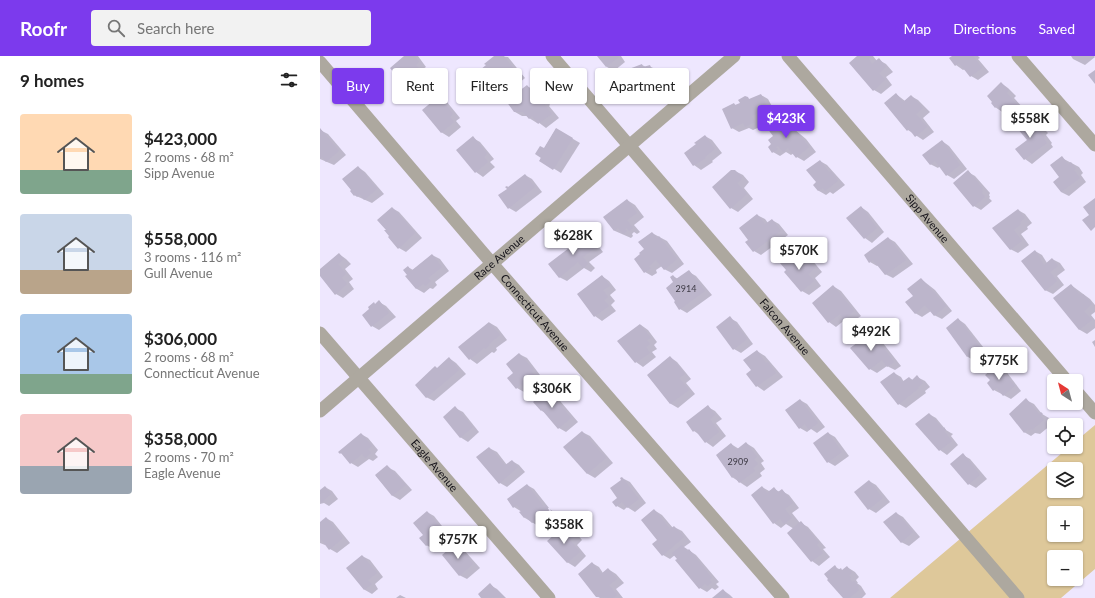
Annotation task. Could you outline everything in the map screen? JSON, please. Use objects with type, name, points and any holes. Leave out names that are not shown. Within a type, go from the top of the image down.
[{"type":"street","name":"Falcon Avenue","points":[[552,56],[1018,598]]},
{"type":"street","name":"Race Avenue","points":[[320,411],[734,56]]},
{"type":"street","name":"Sipp Avenue","points":[[788,56],[1061,374]]},
{"type":"street","points":[[1018,56],[1095,145]]},
{"type":"street","name":"Connecticut Avenue","points":[[320,62],[492,263],[783,598]]},
{"type":"street","name":"Eagle Avenue","points":[[320,333],[549,598]]},
{"type":"street","points":[[1083,399],[1095,413]]},
{"type":"shaded area","points":[[1095,425],[1095,569],[1083,579],[1083,550],[1047,550],[1047,586],[1075,586],[1061,598],[890,598],[1047,466],[1047,498],[1083,498],[1083,462],[1051,462],[1061,454],[1083,454],[1083,435]]},
{"type":"building","points":[[404,56],[415,56],[419,62],[416,65],[418,68],[392,68],[392,71],[390,68]]},
{"type":"building","points":[[494,56],[504,56],[513,68],[482,68],[486,65],[484,64]]},
{"type":"building","points":[[597,56],[618,56],[619,57],[606,67]]},
{"type":"building","points":[[857,56],[870,56],[871,57],[869,59],[872,64],[879,58],[886,67],[879,73],[885,80],[873,91],[849,63]]},
{"type":"building","points":[[952,56],[973,56],[982,68],[970,77],[959,63],[955,66],[949,58]]},
{"type":"building","points":[[642,64],[643,67],[650,65],[651,68],[632,68]]},
{"type":"building","points":[[1095,70],[1095,84],[1088,75]]},
{"type":"building","points":[[1001,82],[1009,91],[1007,93],[1018,106],[1016,110],[1015,108],[1006,116],[997,106],[995,108],[987,96]]},
{"type":"building","points":[[527,85],[530,89],[530,104],[544,104],[552,114],[538,124],[532,116],[529,119],[523,112],[514,112],[508,104],[522,104],[522,89]]},
{"type":"building","points":[[896,93],[903,102],[911,95],[923,108],[916,114],[927,127],[915,137],[909,129],[907,131],[884,103]]},
{"type":"building","points":[[761,94],[768,108],[752,116],[755,122],[745,127],[743,123],[731,129],[722,109],[734,103],[735,105],[740,103],[738,100],[745,96],[749,99]]},
{"type":"building","points":[[429,104],[445,104],[453,114],[450,117],[454,122],[441,133],[422,110]]},
{"type":"building","points":[[782,117],[789,127],[791,126],[797,134],[798,133],[809,147],[796,158],[788,148],[783,152],[778,146],[776,147],[778,149],[772,153],[768,147],[771,144],[768,140],[773,136],[767,128]]},
{"type":"building","points":[[1030,118],[1036,127],[1038,125],[1041,129],[1039,130],[1047,143],[1024,160],[1015,149],[1027,140],[1017,128]]},
{"type":"building","points":[[320,128],[339,151],[326,162],[322,157],[320,159]]},
{"type":"building","points":[[556,128],[573,138],[553,170],[539,161],[541,158],[535,154],[540,146],[544,148]]},
{"type":"building","points":[[705,135],[715,149],[705,157],[706,158],[693,166],[684,153]]},
{"type":"building","points":[[473,136],[487,154],[484,157],[488,162],[475,173],[456,150]]},
{"type":"building","points":[[942,140],[960,165],[946,176],[935,161],[930,165],[922,155]]},
{"type":"building","points":[[1062,156],[1068,164],[1071,162],[1076,169],[1074,170],[1080,178],[1061,192],[1053,182],[1059,177],[1050,165]]},
{"type":"building","points":[[820,160],[838,181],[825,191],[823,188],[818,191],[813,185],[816,182],[806,170]]},
{"type":"building","points":[[358,166],[377,189],[364,200],[360,194],[357,197],[355,195],[354,196],[342,179]]},
{"type":"building","points":[[731,170],[735,170],[742,177],[737,183],[747,194],[730,209],[712,187]]},
{"type":"building","points":[[968,170],[983,189],[982,193],[985,197],[973,207],[953,183]]},
{"type":"building","points":[[525,174],[535,187],[508,209],[498,195],[507,189],[505,187],[508,187]]},
{"type":"building","points":[[1095,198],[1095,227],[1091,231],[1082,220],[1089,215],[1083,207]]},
{"type":"building","points":[[627,199],[637,213],[627,220],[633,228],[629,231],[627,228],[625,229],[627,231],[623,234],[618,228],[614,231],[603,217]]},
{"type":"building","points":[[861,206],[877,228],[864,239],[846,218]]},
{"type":"building","points":[[392,207],[415,233],[398,249],[388,237],[389,236],[384,230],[386,230],[377,220]]},
{"type":"building","points":[[1018,209],[1025,218],[1014,230],[1022,241],[1010,250],[992,228]]},
{"type":"building","points":[[757,214],[765,224],[772,219],[781,231],[753,252],[745,242],[748,240],[739,228]]},
{"type":"building","points":[[652,232],[657,238],[659,236],[677,259],[664,270],[656,260],[649,266],[651,268],[644,273],[634,259],[644,249],[638,242]]},
{"type":"building","points":[[585,233],[596,247],[583,257],[588,264],[583,268],[578,262],[559,278],[548,264],[573,245],[572,243]]},
{"type":"building","points":[[888,237],[906,260],[885,275],[873,260],[869,263],[864,255]]},
{"type":"building","points":[[1035,250],[1044,265],[1052,258],[1058,266],[1050,272],[1057,281],[1045,291],[1021,261]]},
{"type":"building","points":[[793,252],[798,259],[804,254],[815,268],[808,274],[814,281],[801,292],[784,272],[786,270],[780,263]]},
{"type":"building","points":[[339,253],[344,259],[338,264],[346,274],[342,278],[347,284],[335,295],[320,276],[320,269]]},
{"type":"building","points":[[432,254],[442,267],[428,278],[431,281],[425,286],[423,284],[416,289],[405,276],[407,275],[403,270],[408,266],[411,271]]},
{"type":"building","points":[[689,270],[705,291],[679,310],[666,288],[673,282],[670,277],[673,275],[676,279]]},
{"type":"building","points":[[602,275],[610,286],[603,290],[608,297],[604,300],[609,306],[594,317],[577,294]]},
{"type":"building","points":[[921,278],[946,306],[934,316],[925,305],[915,314],[905,302],[913,296],[907,289]]},
{"type":"building","points":[[1071,284],[1079,294],[1083,294],[1092,304],[1084,311],[1092,320],[1079,330],[1053,298]]},
{"type":"building","points":[[833,285],[854,311],[844,319],[840,314],[828,323],[812,303]]},
{"type":"building","points":[[379,300],[389,313],[371,327],[362,315],[369,309],[368,307],[374,302],[375,304]]},
{"type":"building","points":[[730,316],[747,339],[733,350],[716,327]]},
{"type":"building","points":[[958,318],[980,347],[967,357],[946,328]]},
{"type":"building","points":[[489,322],[500,335],[489,344],[490,345],[486,349],[484,348],[469,360],[458,347]]},
{"type":"building","points":[[640,324],[651,338],[647,340],[650,344],[646,347],[650,353],[635,363],[617,341]]},
{"type":"building","points":[[872,332],[894,362],[887,367],[882,360],[869,370],[850,348]]},
{"type":"building","points":[[757,350],[766,363],[768,362],[776,373],[756,387],[746,374],[751,370],[743,360]]},
{"type":"building","points":[[519,353],[534,370],[532,372],[538,380],[526,390],[521,384],[516,389],[507,378],[513,373],[506,364]]},
{"type":"building","points":[[670,356],[685,374],[679,378],[689,390],[670,404],[647,375]]},
{"type":"building","points":[[449,357],[459,370],[426,398],[415,385],[435,366],[437,368]]},
{"type":"building","points":[[997,365],[1015,386],[1003,396],[997,388],[993,391],[987,383],[990,380],[985,375]]},
{"type":"building","points":[[894,372],[902,382],[909,377],[912,380],[917,375],[923,383],[898,405],[880,382]]},
{"type":"building","points":[[548,390],[571,418],[558,429],[533,402]]},
{"type":"building","points":[[1026,398],[1039,414],[1041,412],[1043,414],[1041,416],[1044,420],[1032,430],[1031,429],[1029,431],[1028,429],[1024,433],[1009,414]]},
{"type":"building","points":[[800,399],[818,423],[809,430],[805,424],[799,429],[785,410]]},
{"type":"building","points":[[708,405],[715,415],[710,419],[719,432],[705,443],[695,430],[693,432],[686,422]]},
{"type":"building","points":[[455,406],[473,427],[460,438],[443,417]]},
{"type":"building","points":[[929,413],[943,429],[944,427],[946,430],[944,431],[952,441],[939,451],[915,424]]},
{"type":"building","points":[[582,431],[606,458],[587,474],[563,447]]},
{"type":"building","points":[[828,432],[842,452],[827,463],[813,443]]},
{"type":"building","points":[[361,433],[372,446],[368,449],[371,453],[365,458],[362,454],[350,464],[341,453],[340,454],[338,452]]},
{"type":"building","points":[[746,442],[757,457],[754,459],[758,464],[753,468],[755,471],[739,483],[734,476],[732,478],[716,455],[731,443],[736,450]]},
{"type":"building","points":[[489,447],[505,465],[512,460],[518,467],[499,484],[476,457]]},
{"type":"building","points":[[963,453],[980,475],[968,485],[950,464]]},
{"type":"building","points":[[387,465],[406,485],[392,496],[375,475]]},
{"type":"building","points":[[622,477],[639,499],[627,508],[622,502],[616,507],[612,502],[617,498],[610,488],[621,480],[620,478]]},
{"type":"building","points":[[869,480],[883,498],[868,510],[854,492]]},
{"type":"building","points":[[527,484],[544,507],[546,505],[549,510],[532,523],[526,517],[524,518],[519,512],[521,511],[517,505],[513,508],[507,499]]},
{"type":"building","points":[[325,486],[331,494],[321,503],[320,490]]},
{"type":"building","points":[[762,486],[767,493],[774,487],[778,492],[782,489],[793,503],[785,509],[792,518],[784,524],[780,519],[773,524],[751,495]]},
{"type":"building","points":[[654,509],[670,529],[674,526],[684,537],[662,556],[652,544],[657,540],[641,520]]},
{"type":"building","points":[[427,511],[443,531],[426,546],[419,538],[423,535],[413,523]]},
{"type":"building","points":[[896,512],[913,532],[901,543],[883,522]]},
{"type":"building","points":[[326,517],[343,538],[329,550],[320,538],[320,522]]},
{"type":"building","points":[[801,521],[819,543],[817,545],[823,553],[811,562],[787,533]]},
{"type":"building","points":[[561,529],[565,534],[570,529],[576,535],[570,540],[580,552],[567,563],[547,541]]},
{"type":"building","points":[[456,543],[473,564],[459,576],[442,555]]},
{"type":"building","points":[[682,545],[687,551],[689,549],[712,578],[710,580],[712,582],[707,586],[705,584],[699,589],[675,560],[677,559],[672,553]]},
{"type":"building","points":[[362,555],[377,573],[368,580],[372,584],[364,590],[346,568]]},
{"type":"building","points":[[592,562],[601,574],[608,568],[617,579],[609,585],[617,595],[613,598],[596,597],[578,574]]},
{"type":"building","points":[[835,565],[838,570],[841,568],[842,570],[847,566],[852,573],[849,575],[851,578],[850,579],[859,587],[859,590],[849,598],[843,598],[827,580],[828,579],[824,574]]},
{"type":"building","points":[[490,583],[504,597],[481,598],[478,594]]},
{"type":"building","points":[[723,589],[730,598],[712,598]]}]
